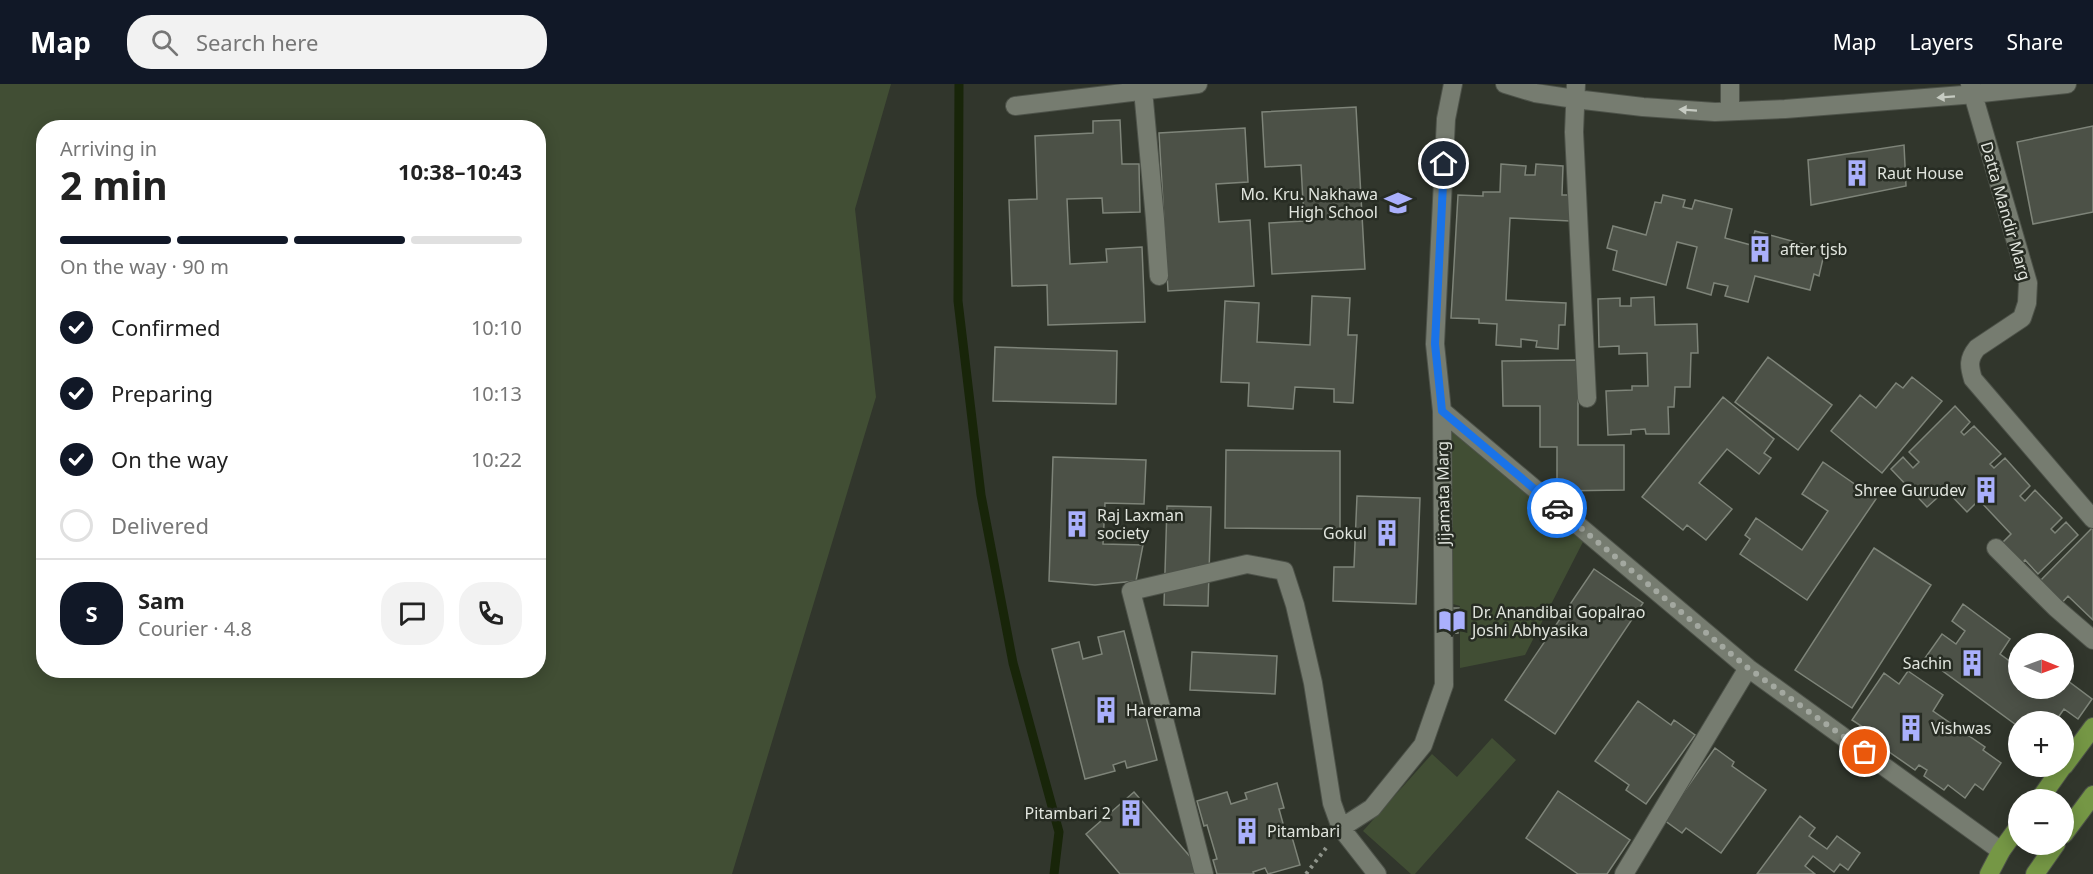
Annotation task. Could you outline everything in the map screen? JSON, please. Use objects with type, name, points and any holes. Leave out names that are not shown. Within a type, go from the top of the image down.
[{"type":"main road","points":[[2074,753],[2093,727]]},
{"type":"main road","points":[[2074,821],[2093,795]]},
{"type":"main road","points":[[1989,874],[2008,841]]},
{"type":"main road","points":[[2035,874],[2048,855]]},
{"type":"street","points":[[1015,106],[1198,84]]},
{"type":"street","name":"Jijamata Marg","points":[[1341,828],[1372,808],[1423,745],[1444,685],[1442,411],[1435,344],[1446,119],[1453,84]]},
{"type":"street","points":[[1505,84],[1535,93],[1576,92],[1643,107],[1730,111],[1881,93],[2067,84]]},
{"type":"street","points":[[1730,84],[1730,111]]},
{"type":"street","name":"Datta Mandir Marg","points":[[1972,89],[2028,283],[2027,303],[2022,318],[1977,348],[1971,355],[1969,366],[1972,379],[2093,519]]},
{"type":"street","points":[[1143,90],[1159,276]]},
{"type":"street","points":[[1576,92],[1574,132],[1587,398]]},
{"type":"street","points":[[1442,411],[1748,668],[2001,851]]},
{"type":"street","points":[[1996,548],[2056,608],[2093,640]]},
{"type":"street","points":[[1204,874],[1131,591],[1246,564],[1284,571],[1295,605],[1313,683],[1332,803],[1341,828],[1377,874]]},
{"type":"street","points":[[1623,874],[1748,668]]},
{"type":"path","points":[[1306,874],[1341,828]]},
{"type":"green space","points":[[0,84],[891,84],[855,209],[876,397],[732,874],[0,874]]},
{"type":"green space","points":[[1450,424],[1584,540],[1525,655],[1460,668],[1460,606],[1453,604]]},
{"type":"green space","points":[[1492,738],[1516,760],[1415,874],[1411,874],[1363,831],[1432,754],[1457,777]]},
{"type":"building","points":[[1356,107],[1365,269],[1272,274],[1269,223],[1304,221],[1301,165],[1265,167],[1262,112]]},
{"type":"building","points":[[1120,120],[1122,164],[1139,164],[1140,212],[1103,213],[1102,198],[1067,199],[1070,264],[1107,262],[1106,249],[1142,247],[1145,322],[1048,325],[1047,285],[1012,286],[1009,200],[1037,199],[1035,136],[1093,133],[1093,121]]},
{"type":"building","points":[[2093,126],[2093,212],[2033,224],[2017,142]]},
{"type":"building","points":[[1245,128],[1248,182],[1216,184],[1219,222],[1250,220],[1254,286],[1168,291],[1159,133]]},
{"type":"building","name":"Raut House","points":[[1904,145],[1906,186],[1811,205],[1808,160]]},
{"type":"building","points":[[1501,164],[1526,166],[1525,175],[1535,175],[1536,164],[1563,166],[1562,195],[1571,195],[1570,221],[1510,218],[1506,300],[1566,303],[1565,325],[1559,325],[1558,349],[1536,347],[1537,341],[1521,339],[1521,347],[1496,345],[1497,324],[1479,323],[1479,319],[1451,318],[1458,195],[1483,196],[1483,192],[1500,192]]},
{"type":"building","name":"after tjsb","points":[[1663,195],[1685,200],[1683,207],[1692,209],[1695,200],[1732,209],[1725,238],[1751,245],[1755,231],[1825,250],[1819,276],[1814,274],[1810,290],[1755,276],[1748,302],[1725,296],[1728,286],[1714,283],[1711,295],[1687,288],[1697,247],[1677,242],[1666,285],[1613,270],[1617,251],[1607,248],[1613,226],[1646,235],[1655,202],[1661,203]]},
{"type":"building","points":[[1312,296],[1350,298],[1348,335],[1357,335],[1353,403],[1334,402],[1334,389],[1295,387],[1293,409],[1248,406],[1249,383],[1221,382],[1225,301],[1259,303],[1257,342],[1310,345]]},
{"type":"building","points":[[1654,297],[1655,325],[1697,324],[1698,353],[1691,353],[1690,387],[1675,387],[1674,407],[1668,407],[1669,434],[1646,434],[1645,429],[1631,430],[1631,434],[1608,435],[1606,391],[1632,390],[1632,386],[1648,386],[1647,353],[1619,354],[1619,346],[1599,347],[1598,299],[1620,298],[1620,306],[1631,306],[1631,298]]},
{"type":"building","points":[[995,347],[1117,351],[1116,404],[993,401]]},
{"type":"building","points":[[1768,357],[1832,405],[1798,450],[1735,402]]},
{"type":"building","points":[[1578,360],[1578,445],[1624,445],[1624,490],[1557,491],[1557,447],[1540,447],[1540,406],[1503,406],[1502,361]]},
{"type":"building","points":[[1912,377],[1942,401],[1882,473],[1831,431],[1860,395],[1876,408],[1896,383],[1903,388]]},
{"type":"building","points":[[1723,397],[1774,439],[1764,453],[1771,458],[1759,474],[1727,449],[1699,483],[1732,509],[1706,540],[1687,525],[1683,530],[1642,497]]},
{"type":"building","name":"Shree Gurudev","points":[[1955,406],[1970,422],[1961,432],[1964,435],[1974,426],[2001,454],[1990,464],[1994,468],[2005,458],[2030,486],[2020,496],[2025,501],[2035,490],[2062,518],[2051,529],[2055,533],[2066,522],[2078,535],[2038,574],[2025,560],[2019,567],[1999,546],[2011,534],[1979,500],[1967,512],[1946,490],[1927,507],[1891,469],[1903,457],[1913,468],[1919,462],[1909,452]]},
{"type":"building","points":[[1226,450],[1340,451],[1340,529],[1225,528]]},
{"type":"building","name":"Raj Laxman society","points":[[1053,457],[1146,460],[1144,504],[1105,503],[1103,544],[1143,545],[1136,581],[1095,585],[1049,581]]},
{"type":"building","points":[[1823,462],[1876,499],[1807,600],[1740,554],[1750,539],[1745,535],[1756,518],[1802,550],[1828,511],[1802,494]]},
{"type":"building","name":"Gokul","points":[[1357,496],[1420,498],[1416,604],[1333,601],[1334,567],[1354,567]]},
{"type":"building","points":[[1167,506],[1211,507],[1208,606],[1164,605]]},
{"type":"building","points":[[2092,528],[2093,620],[2068,596],[2059,606],[2039,582]]},
{"type":"building","points":[[1874,548],[1931,585],[1852,708],[1795,670]]},
{"type":"building","points":[[1594,569],[1643,603],[1555,734],[1505,700]]},
{"type":"building","name":"Sachin","points":[[1963,604],[2008,638],[2008,642],[2000,654],[2008,660],[2008,699],[2074,699],[2074,686],[2092,699],[2078,719],[2074,716],[2074,711],[2064,709],[2063,711],[2008,711],[2008,719],[1925,658],[1942,634],[1956,644],[1965,631],[1952,621]]},
{"type":"building","name":"Dr. Anandibai Gopalrao Joshi Abhyasika","points":[[1445,608],[1459,608],[1458,633],[1446,634]]},
{"type":"building","name":"Harerama","points":[[1124,631],[1157,760],[1127,768],[1125,761],[1113,765],[1115,771],[1085,779],[1052,649],[1079,642],[1083,659],[1102,654],[1098,637]]},
{"type":"building","points":[[1192,652],[1277,656],[1275,694],[1190,690]]},
{"type":"building","name":"Vishwas","points":[[1908,671],[1943,695],[1933,711],[1985,747],[1983,750],[2001,763],[1983,790],[1975,784],[1965,798],[1948,785],[1944,790],[1924,776],[1927,770],[1919,765],[1915,770],[1872,740],[1875,735],[1852,720],[1884,673],[1899,684]]},
{"type":"building","points":[[1638,701],[1671,725],[1674,720],[1695,735],[1646,804],[1626,790],[1629,785],[1595,761]]},
{"type":"building","points":[[1715,748],[1734,762],[1732,766],[1766,790],[1721,853],[1686,828],[1682,833],[1664,820]]},
{"type":"building","name":"Pitambari","points":[[1277,783],[1284,808],[1279,809],[1287,838],[1292,837],[1300,865],[1268,874],[1265,868],[1253,872],[1254,874],[1217,874],[1213,860],[1217,859],[1197,801],[1227,792],[1231,804],[1247,799],[1245,793]]},
{"type":"building","points":[[1558,791],[1630,840],[1607,874],[1578,874],[1526,838]]},
{"type":"building","name":"Pitambari 2","points":[[1134,792],[1200,868],[1193,874],[1120,874],[1086,834]]},
{"type":"building","points":[[1800,816],[1815,828],[1809,836],[1827,849],[1837,836],[1860,853],[1848,870],[1840,864],[1834,872],[1813,856],[1805,866],[1815,874],[1757,874]]},
{"type":"waterway","points":[[959,84],[958,301],[981,495],[1013,663],[1059,832],[1054,874]]},
{"type":"way so far","points":[[1557,508],[1748,668],[1865,752]]},
{"type":"place","name":"Raut House","points":[[1857,173]]},
{"type":"place","name":"Mo. Kru. Nakhawa High School","points":[[1398,203]]},
{"type":"place","name":"after tjsb","points":[[1760,249]]},
{"type":"place","name":"Shree Gurudev","points":[[1986,490]]},
{"type":"place","name":"Raj Laxman society","points":[[1077,524]]},
{"type":"place","name":"Gokul","points":[[1387,533]]},
{"type":"place","name":"Dr. Anandibai Gopalrao Joshi Abhyasika","points":[[1452,621]]},
{"type":"place","name":"Sachin","points":[[1972,663]]},
{"type":"place","name":"Harerama","points":[[1106,710]]},
{"type":"place","name":"Vishwas","points":[[1911,728]]},
{"type":"place","name":"Pitambari 2","points":[[1131,813]]},
{"type":"place","name":"Pitambari","points":[[1247,831]]},
{"type":"route","points":[[1444,164],[1435,344],[1442,411],[1557,508]]}]
